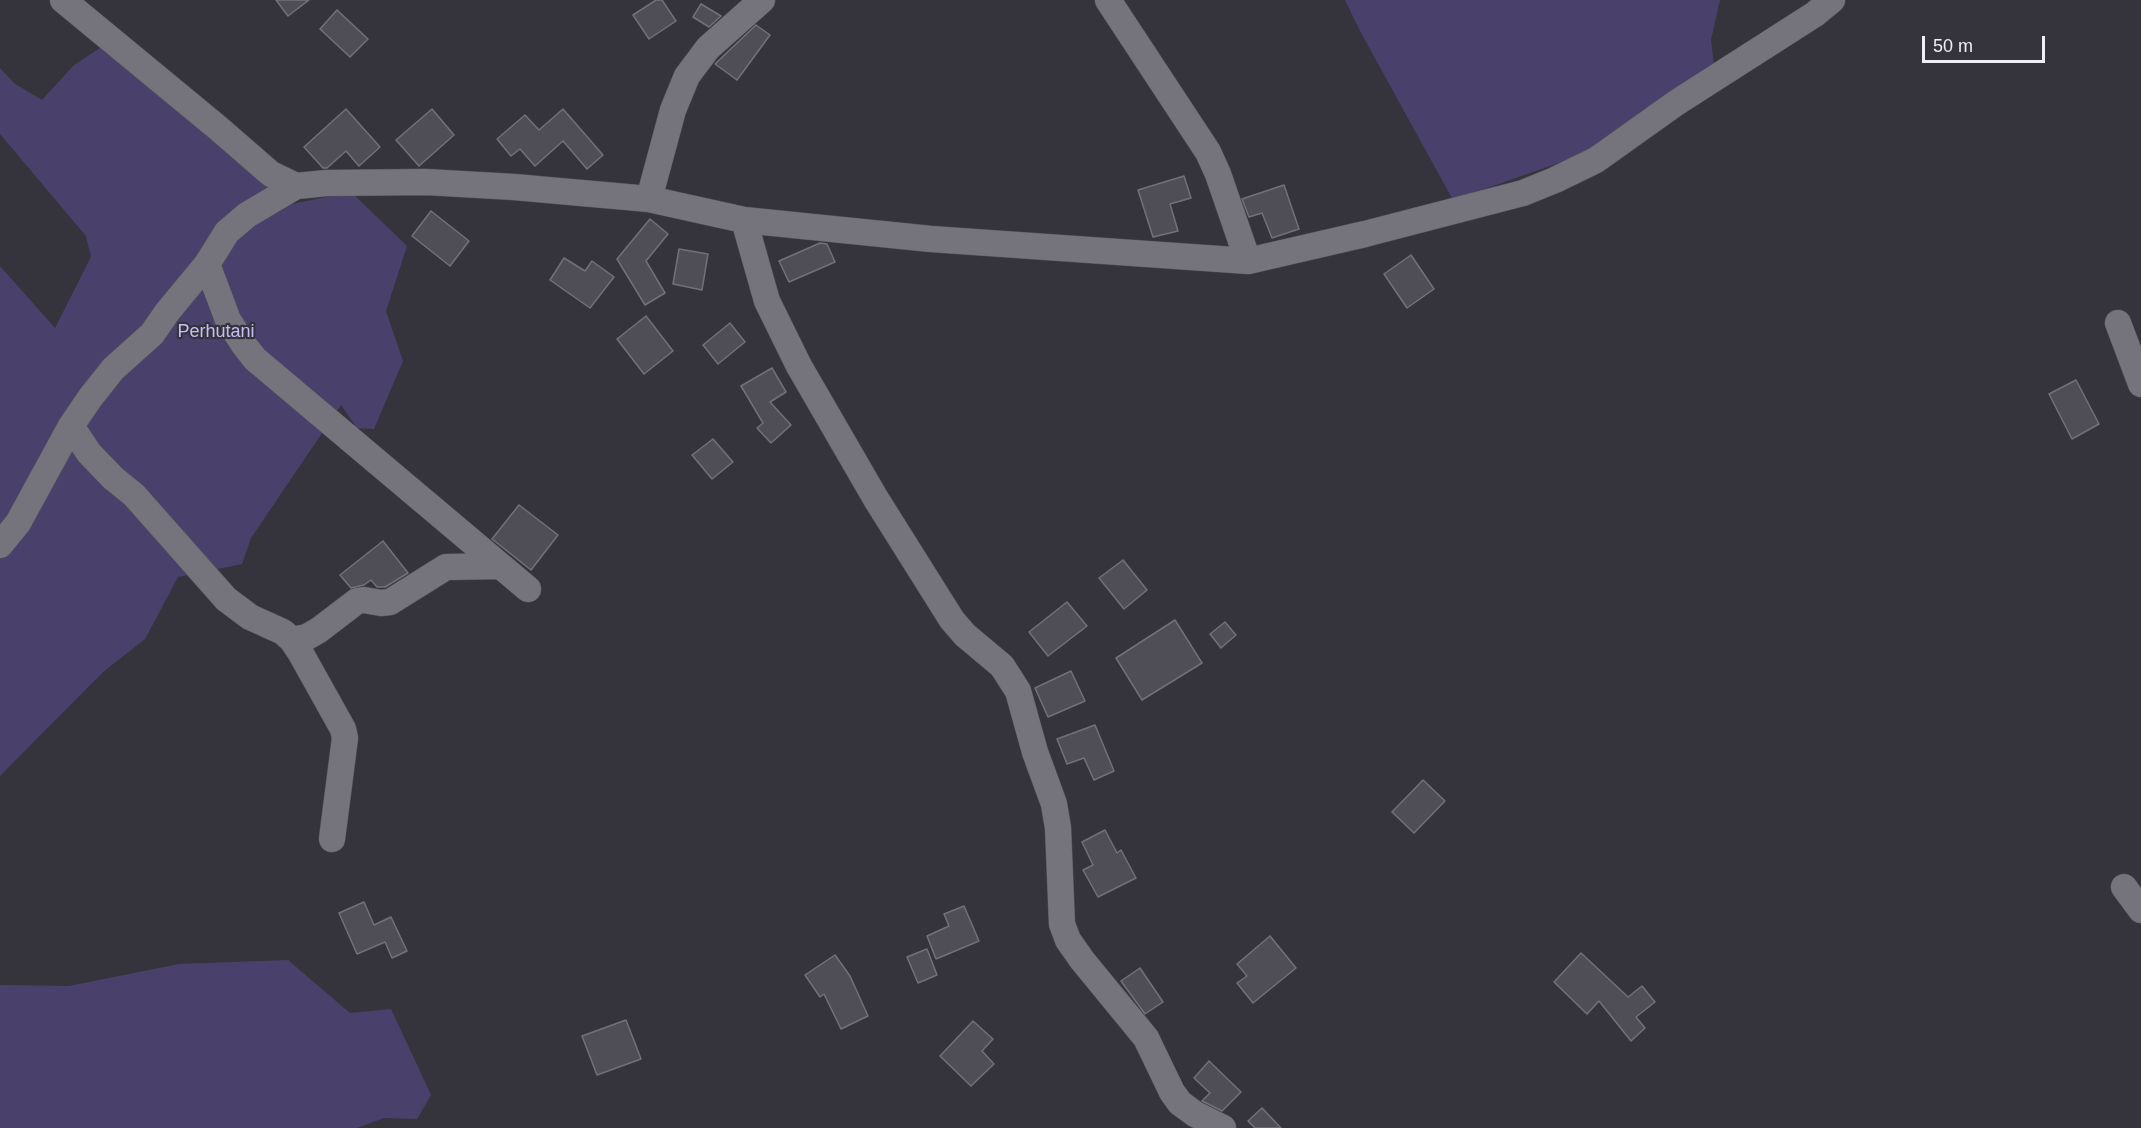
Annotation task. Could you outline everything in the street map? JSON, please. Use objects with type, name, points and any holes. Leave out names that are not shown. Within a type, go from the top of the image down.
[{"type":"street","points":[[63,0],[272,174],[296,186]]},
{"type":"street","points":[[649,199],[673,110],[687,76],[708,48],[762,0]]},
{"type":"street","points":[[1108,0],[1208,152],[1218,174],[1248,261]]},
{"type":"street","points":[[0,544],[18,523],[71,426],[107,377],[152,334],[207,264],[227,232],[267,202],[296,186],[327,183],[426,182],[649,199],[744,220],[931,239],[1248,261],[1365,234],[1511,196],[1555,180],[1596,160],[1676,103],[1815,14],[1832,0]]},
{"type":"street","points":[[267,202],[272,174]]},
{"type":"street","points":[[744,220],[767,301],[799,366],[876,499],[952,620],[965,635],[1002,666],[1018,691],[1035,752],[1054,804],[1058,828],[1062,924],[1068,940],[1146,1038],[1172,1092],[1180,1103],[1195,1114],[1223,1128]]},
{"type":"street","points":[[207,264],[228,320],[255,359],[528,589]]},
{"type":"street","points":[[2118,323],[2141,384]]},
{"type":"street","points":[[71,426],[89,453],[113,478],[134,495],[226,599],[250,617],[283,632],[292,640],[343,729],[345,738],[332,839]]},
{"type":"street","points":[[292,640],[307,637],[319,630],[357,601],[390,602],[446,567],[500,566]]},
{"type":"street","points":[[2124,887],[2141,910]]},
{"type":"green space","points":[[1345,0],[1720,0],[1711,40],[1715,74],[1607,146],[1453,200]]},
{"type":"green space","name":"Perhutani","points":[[106,44],[226,142],[262,184],[292,204],[351,192],[407,246],[386,311],[403,361],[374,429],[357,428],[341,405],[251,538],[242,564],[178,577],[145,639],[103,672],[0,776],[0,266],[55,328],[91,257],[86,236],[0,134],[0,68],[15,84],[42,100],[74,65]]},
{"type":"green space","points":[[288,960],[350,1013],[391,1009],[431,1095],[417,1119],[384,1118],[357,1128],[0,1128],[0,985],[69,986],[179,964]]},
{"type":"building","points":[[276,0],[309,0],[288,16]]},
{"type":"building","points":[[656,0],[662,0],[676,21],[649,39],[633,15]]},
{"type":"building","points":[[701,4],[721,16],[709,27],[693,17]]},
{"type":"building","points":[[337,10],[368,39],[350,57],[320,29]]},
{"type":"building","points":[[756,25],[770,35],[737,80],[715,64]]},
{"type":"building","points":[[346,109],[380,147],[359,166],[346,151],[327,168],[323,168],[304,147]]},
{"type":"building","points":[[432,109],[454,135],[419,166],[396,140]]},
{"type":"building","points":[[563,109],[603,155],[587,169],[563,141],[535,166],[520,149],[511,156],[497,139],[525,115],[539,130]]},
{"type":"building","points":[[1184,176],[1191,198],[1170,204],[1178,231],[1153,237],[1138,190]]},
{"type":"building","points":[[1284,185],[1299,229],[1272,238],[1262,213],[1249,217],[1242,199]]},
{"type":"building","points":[[431,211],[469,241],[450,266],[412,236]]},
{"type":"building","points":[[650,219],[668,234],[646,261],[665,293],[645,305],[617,259]]},
{"type":"building","points":[[820,243],[827,244],[835,262],[789,282],[779,261]]},
{"type":"building","points":[[679,249],[708,254],[702,290],[673,284]]},
{"type":"building","points":[[1411,255],[1434,289],[1407,308],[1384,274]]},
{"type":"building","points":[[564,258],[585,271],[592,261],[614,277],[590,308],[550,280]]},
{"type":"building","points":[[646,316],[673,351],[644,374],[617,339]]},
{"type":"building","points":[[730,323],[745,342],[718,364],[703,345]]},
{"type":"building","points":[[772,368],[786,392],[770,402],[791,425],[771,443],[757,428],[763,423],[741,386]]},
{"type":"building","points":[[2076,380],[2099,424],[2072,439],[2049,394]]},
{"type":"building","points":[[713,439],[733,462],[712,479],[692,455]]},
{"type":"building","points":[[519,505],[558,535],[531,570],[492,539]]},
{"type":"building","points":[[383,541],[408,573],[385,587],[377,587],[371,580],[364,585],[351,588],[340,575]]},
{"type":"building","points":[[1123,560],[1147,590],[1124,609],[1099,578]]},
{"type":"building","points":[[1067,602],[1087,626],[1048,656],[1029,632]]},
{"type":"building","points":[[1175,620],[1202,663],[1142,700],[1116,658]]},
{"type":"building","points":[[1225,622],[1236,635],[1221,648],[1210,634]]},
{"type":"building","points":[[1071,671],[1085,701],[1048,717],[1035,688]]},
{"type":"building","points":[[1095,725],[1114,771],[1094,780],[1084,758],[1067,764],[1057,739]]},
{"type":"building","points":[[1423,780],[1445,801],[1414,833],[1392,812]]},
{"type":"building","points":[[1105,830],[1117,853],[1121,850],[1136,878],[1098,897],[1083,870],[1093,865],[1082,842]]},
{"type":"building","points":[[364,902],[374,925],[391,917],[407,951],[392,958],[385,942],[357,954],[339,913]]},
{"type":"building","points":[[964,906],[979,941],[936,959],[927,936],[949,926],[944,914]]},
{"type":"building","points":[[1270,936],[1296,968],[1253,1003],[1237,983],[1247,976],[1237,964]]},
{"type":"building","points":[[927,949],[937,975],[918,983],[907,957]]},
{"type":"building","points":[[1581,953],[1628,997],[1642,986],[1655,1002],[1636,1017],[1645,1028],[1631,1041],[1599,1001],[1587,1014],[1554,982]]},
{"type":"building","points":[[835,955],[850,976],[868,1016],[841,1029],[824,994],[820,997],[805,975]]},
{"type":"building","points":[[1140,968],[1163,1002],[1145,1014],[1121,981]]},
{"type":"building","points":[[626,1020],[641,1059],[597,1075],[582,1036]]},
{"type":"building","points":[[973,1021],[993,1039],[982,1051],[994,1064],[971,1086],[940,1056]]},
{"type":"building","points":[[1209,1061],[1241,1092],[1222,1111],[1202,1101],[1210,1093],[1194,1078]]},
{"type":"building","points":[[1262,1108],[1281,1128],[1255,1128],[1248,1121]]}]
